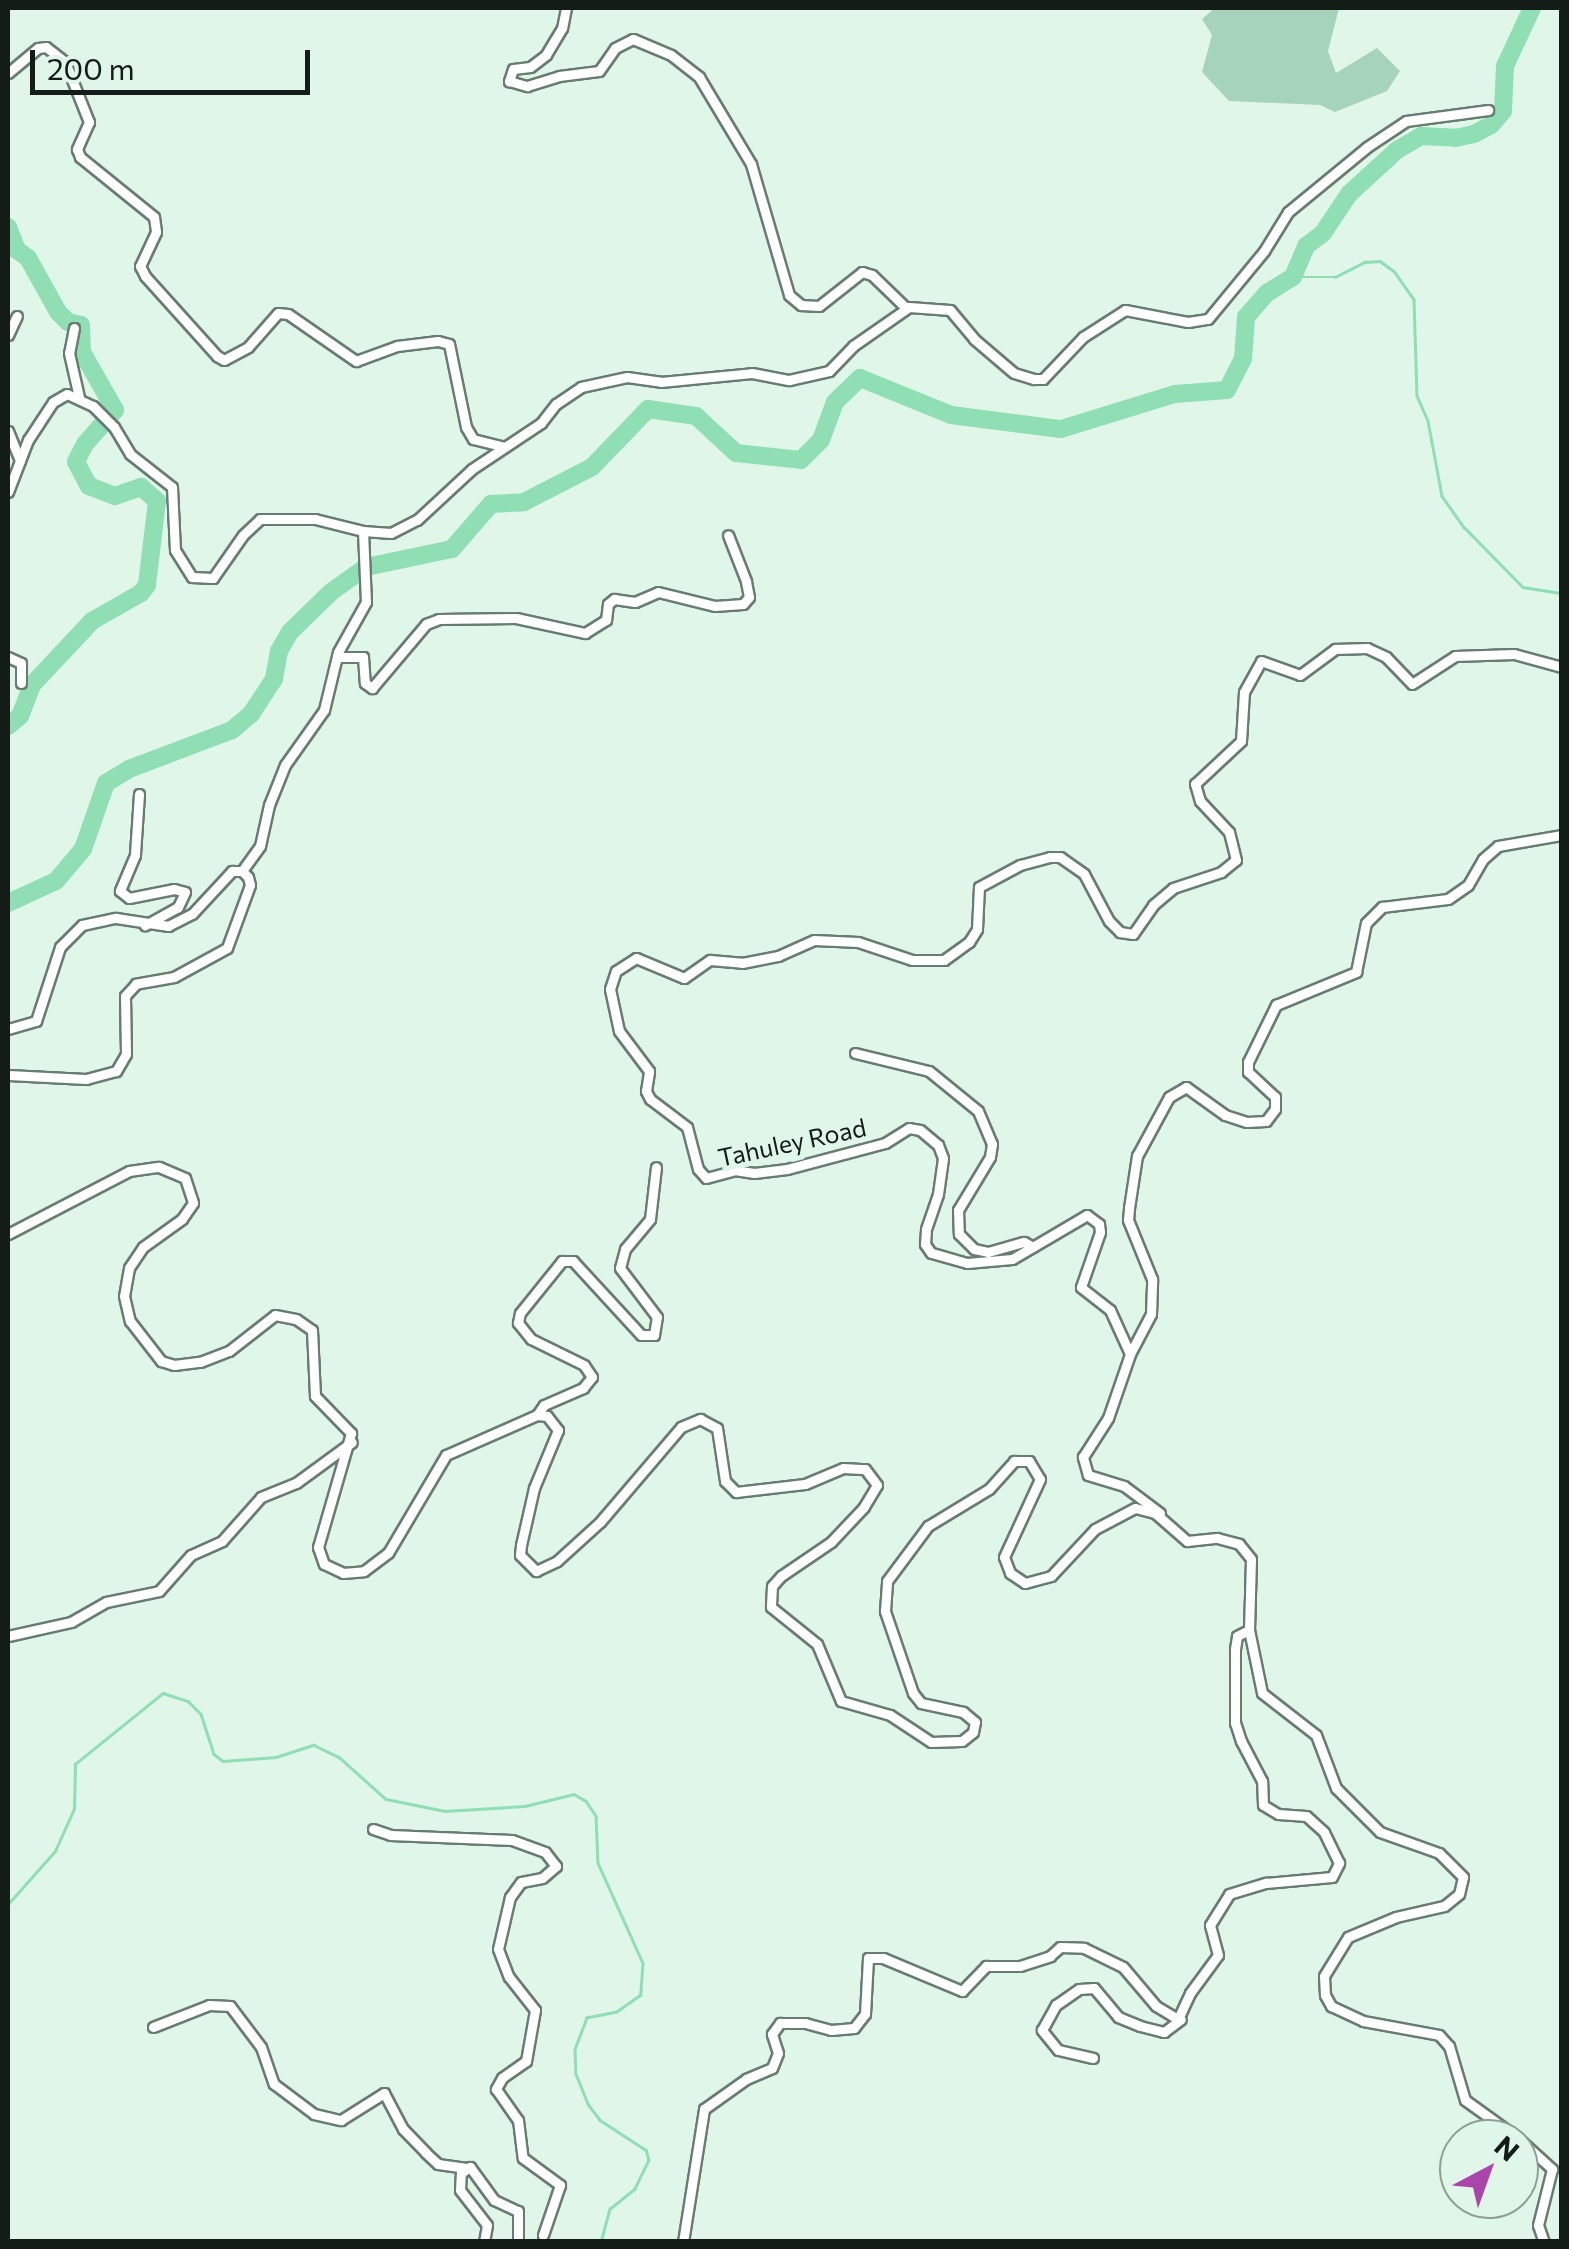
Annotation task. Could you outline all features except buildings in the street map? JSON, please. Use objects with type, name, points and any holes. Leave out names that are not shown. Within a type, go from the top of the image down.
[{"type":"street","points":[[566,8],[562,28],[546,55],[530,67],[513,70],[509,81],[526,86],[559,76],[599,72],[615,48],[633,39],[671,54],[699,78],[751,164],[788,294],[801,305],[819,306],[862,272],[872,275],[904,308]]},
{"type":"street","points":[[8,73],[38,48],[46,48],[72,72],[89,122],[77,149],[80,157],[154,217],[158,224],[140,266],[144,276],[217,356],[224,360],[248,347],[278,313],[298,320],[356,361],[397,346],[448,344],[466,426],[473,439],[504,448]]},
{"type":"street","points":[[8,492],[28,440],[58,397],[79,397],[114,427],[130,454],[172,487],[175,550],[192,577],[213,578],[243,535],[260,519],[315,519],[363,531],[392,532],[417,520],[472,469],[541,423],[570,392],[627,377],[673,382],[740,373],[790,380],[829,371],[852,346],[904,308],[950,310],[974,339],[1022,379],[1044,378],[1083,337],[1125,310],[1188,322],[1214,314],[1288,212],[1395,126],[1406,121],[1488,110]]},
{"type":"street","points":[[8,335],[17,316]]},
{"type":"street","points":[[74,328],[70,352],[79,397]]},
{"type":"street","points":[[8,431],[20,461]]},
{"type":"street","points":[[8,1029],[36,1021],[54,963],[70,933],[82,924],[116,918],[146,925],[176,924],[192,914],[232,871],[242,870],[260,846],[269,804],[285,765],[324,710],[336,657],[366,602],[363,531]]},
{"type":"street","points":[[336,657],[364,657],[365,683],[372,688],[426,624],[438,618],[516,618],[586,633],[606,620],[608,604],[614,598],[635,602],[658,592],[716,606],[743,604],[748,597],[746,581],[728,535]]},
{"type":"street","name":"Tahuley Road","points":[[1130,1354],[1110,1310],[1081,1288],[1099,1224],[1079,1215],[1012,1259],[949,1262],[931,1253],[925,1244],[927,1222],[938,1194],[943,1158],[938,1144],[913,1128],[885,1143],[787,1169],[754,1173],[736,1170],[714,1179],[706,1178],[698,1170],[687,1127],[650,1099],[646,1091],[649,1072],[620,1031],[610,989],[616,971],[636,958],[684,978],[710,960],[742,962],[778,956],[814,940],[858,942],[928,963],[944,960],[969,942],[978,929],[979,887],[996,876],[1050,857],[1060,858],[1084,874],[1109,921],[1120,932],[1133,934],[1153,905],[1173,888],[1220,872],[1236,860],[1229,832],[1200,801],[1195,784],[1241,741],[1244,692],[1261,661],[1300,675],[1334,649],[1367,648],[1386,657],[1412,684],[1455,656],[1514,654],[1562,666]]},
{"type":"street","points":[[8,657],[20,663],[22,682]]},
{"type":"street","points":[[139,794],[135,855],[120,891],[129,898],[174,890],[186,892],[178,907],[146,925]]},
{"type":"street","points":[[1164,1520],[1145,1498],[1124,1486],[1096,1480],[1083,1469],[1083,1458],[1108,1418],[1130,1354],[1150,1314],[1153,1292],[1144,1254],[1128,1220],[1132,1178],[1141,1148],[1169,1097],[1186,1088],[1225,1115],[1248,1122],[1266,1120],[1275,1109],[1275,1098],[1248,1072],[1248,1062],[1268,1013],[1276,1005],[1356,972],[1366,923],[1382,907],[1448,899],[1468,885],[1483,858],[1498,846],[1562,835]]},
{"type":"street","points":[[8,1075],[86,1079],[116,1071],[126,1054],[125,996],[136,984],[174,978],[227,948],[250,885],[242,870]]},
{"type":"street","points":[[855,1053],[928,1071],[978,1111],[992,1144],[990,1156],[958,1210],[959,1234],[974,1249],[988,1252],[1024,1242],[1033,1248]]},
{"type":"street","points":[[8,1234],[112,1176],[148,1167],[178,1172],[190,1183],[193,1204],[182,1218],[143,1247],[129,1268],[124,1296],[136,1330],[161,1361],[186,1364],[229,1351],[275,1315],[306,1324],[314,1338],[315,1396],[341,1418],[352,1442],[318,1547],[324,1564],[353,1574],[375,1564],[398,1539],[446,1455],[536,1415],[547,1416],[558,1430],[534,1488],[521,1545],[520,1555],[536,1570],[557,1561],[600,1522],[681,1427],[700,1418],[717,1428],[724,1481],[736,1492],[806,1484],[843,1468],[858,1466],[872,1473],[877,1485],[864,1507],[832,1542],[780,1576],[772,1586],[770,1606],[817,1644],[842,1701],[890,1715],[923,1738],[942,1744],[969,1738],[975,1722],[969,1714],[918,1700],[901,1665],[884,1600],[887,1581],[928,1526],[989,1488],[1019,1460],[1034,1464],[1040,1479],[1004,1558],[1010,1573],[1021,1581],[1041,1582],[1094,1529],[1117,1514],[1146,1508],[1188,1541],[1228,1539],[1249,1553],[1249,1630],[1262,1692],[1316,1735],[1324,1768],[1336,1788],[1380,1832],[1439,1853],[1463,1876],[1459,1894],[1444,1906],[1396,1917],[1348,1937],[1324,1976],[1325,1995],[1331,2006],[1363,2022],[1439,2035],[1453,2056],[1456,2081],[1465,2100],[1491,2119]]},
{"type":"street","points":[[536,1415],[544,1404],[582,1388],[592,1376],[584,1365],[531,1340],[518,1323],[520,1313],[562,1261],[573,1262],[641,1335],[654,1335],[657,1316],[620,1268],[624,1249],[650,1219],[656,1168]]},
{"type":"street","points":[[8,1636],[71,1622],[106,1602],[159,1592],[191,1555],[222,1541],[261,1497],[296,1483],[352,1442]]},
{"type":"street","points":[[1092,2058],[1058,2050],[1042,2030],[1056,2005],[1078,1988],[1094,1988],[1118,2016],[1158,2031],[1171,2031],[1182,2016],[1190,1993],[1218,1955],[1212,1918],[1229,1894],[1274,1882],[1325,1880],[1339,1862],[1316,1822],[1306,1816],[1278,1814],[1263,1805],[1262,1780],[1236,1723],[1235,1649],[1238,1636],[1249,1630]]},
{"type":"street","points":[[373,1829],[390,1835],[512,1840],[545,1852],[556,1866],[542,1878],[521,1882],[510,1896],[498,1949],[509,1978],[535,2010],[526,2062],[502,2078],[496,2096],[518,2120],[523,2158],[560,2185],[542,2239]]},
{"type":"street","points":[[683,2242],[704,2109],[746,2079],[772,2068],[778,2052],[772,2034],[780,2023],[854,2028],[865,2014],[868,1958],[883,1958],[962,1991],[986,1966],[1020,1966],[1050,1956],[1060,1947],[1084,1948],[1124,1967],[1166,2014],[1178,2020],[1182,2016]]},
{"type":"street","points":[[154,2026],[209,2004],[230,2006],[261,2047],[274,2084],[314,2114],[341,2120],[384,2092],[411,2140],[438,2164],[472,2167],[494,2200],[518,2211],[518,2242]]},
{"type":"street","points":[[1539,2157],[1552,2169],[1538,2225],[1544,2242]]},
{"type":"street","points":[[466,2168],[459,2177],[460,2190],[487,2225],[484,2242]]},
{"type":"green space","points":[[1215,8],[1339,8],[1328,51],[1336,73],[1377,48],[1400,71],[1387,91],[1335,112],[1320,105],[1229,101],[1202,72],[1212,35],[1202,19]]},
{"type":"waterway","points":[[8,903],[56,881],[83,849],[106,783],[129,769],[232,730],[251,714],[274,679],[279,651],[290,632],[331,592],[366,567],[452,549],[491,504],[524,502],[592,467],[648,409],[696,416],[736,453],[801,460],[821,440],[835,402],[860,378],[951,415],[1061,429],[1175,394],[1227,390],[1243,359],[1246,317],[1267,293],[1293,277],[1306,246],[1323,233],[1349,194],[1397,150],[1421,136],[1456,138],[1474,134],[1491,125],[1503,111],[1505,66],[1532,8]]},
{"type":"waterway","points":[[8,227],[17,250],[28,258],[58,312],[68,322],[81,325],[82,352],[115,410],[85,444],[76,462],[89,486],[115,496],[141,487],[157,501],[147,585],[141,593],[92,621],[32,685],[20,716],[8,726]]},
{"type":"waterway","points":[[1293,277],[1335,277],[1365,262],[1380,261],[1394,271],[1414,300],[1417,396],[1428,421],[1442,496],[1464,527],[1523,587],[1562,593]]},
{"type":"waterway","points":[[8,1904],[55,1851],[74,1809],[75,1764],[163,1693],[188,1701],[201,1714],[214,1754],[223,1761],[276,1757],[314,1745],[339,1757],[386,1799],[445,1811],[525,1806],[574,1794],[586,1801],[596,1816],[598,1863],[643,1963],[641,1995],[617,2012],[587,2018],[575,2049],[576,2074],[588,2104],[600,2120],[646,2150],[649,2160],[635,2189],[610,2209],[601,2242]]}]
